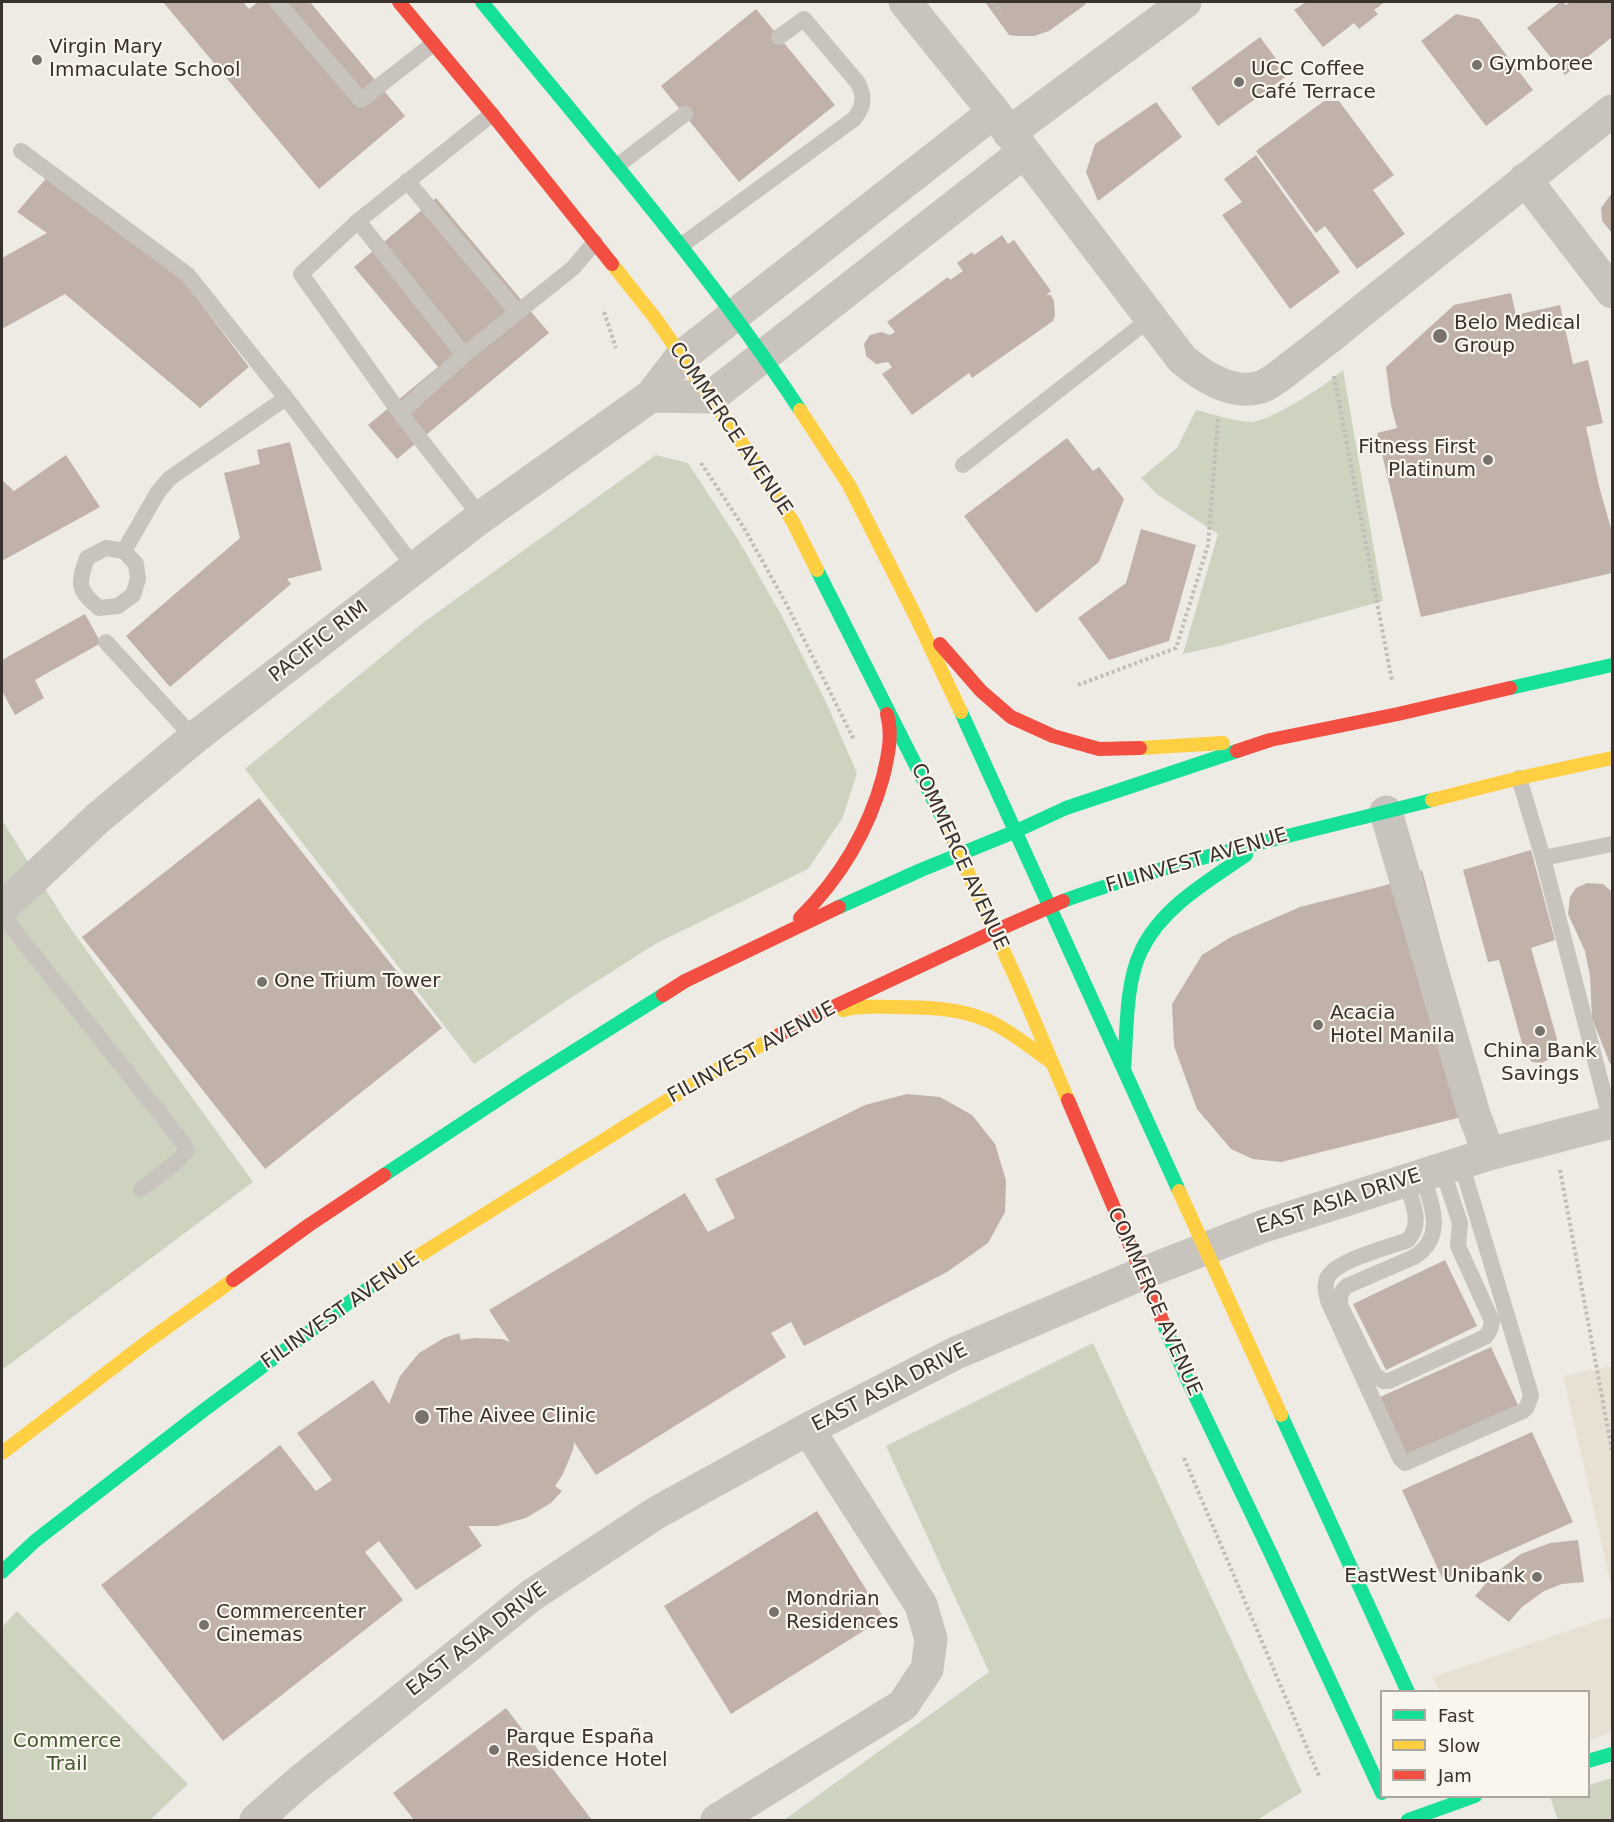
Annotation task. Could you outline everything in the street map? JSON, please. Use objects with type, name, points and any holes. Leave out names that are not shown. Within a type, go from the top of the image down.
[{"type":"main road","name":"COMMERCE AVENUE","points":[[399,2],[655,318],[793,522],[943,817],[995,931],[1186,1377],[1380,1789]]},
{"type":"main road","points":[[482,2],[682,245],[764,356],[849,485],[916,617],[999,793],[1014,832],[1050,906],[1407,1690]]},
{"type":"main road","points":[[916,617],[981,691],[1011,717],[1053,736],[1099,749],[1270,740]]},
{"type":"main road","points":[[2,1453],[148,1341],[309,1225],[528,1080],[685,981],[784,932],[1066,808],[1270,740],[1398,714],[1612,665]]},
{"type":"main road","points":[[784,932],[812,907],[834,880],[854,850],[870,818],[888,757],[891,725],[883,700]]},
{"type":"main road","name":"FILINVEST AVENUE","points":[[2,1572],[45,1533],[366,1289],[724,1065],[801,1022],[1050,906],[1102,887],[1269,840],[1519,778],[1612,758]]},
{"type":"main road","points":[[1124,1072],[1132,981],[1141,951],[1156,928],[1199,887],[1269,840]]},
{"type":"main road","points":[[801,1022],[852,1007],[928,1008],[982,1019],[1002,1028],[1051,1062]]},
{"type":"main road","points":[[1590,1760],[1612,1754]]},
{"type":"main road","points":[[1408,1821],[1460,1803]]},
{"type":"street","points":[[905,2],[1009,132],[1182,359],[1197,372],[1230,387],[1245,389],[1260,387],[1275,379],[1612,111]]},
{"type":"street","points":[[651,396],[711,398],[764,356],[1009,132],[1185,2]]},
{"type":"street","name":"PACIFIC RIM","points":[[2,908],[98,818],[194,738],[481,517],[651,396],[681,357],[734,316],[1009,132]]},
{"type":"street","points":[[1525,179],[1612,292]]},
{"type":"street","points":[[1386,812],[1474,1114],[1444,1167]]},
{"type":"street","name":"EAST ASIA DRIVE","points":[[256,1821],[299,1782],[532,1595],[656,1513],[808,1429],[956,1353],[1206,1248],[1261,1227],[1444,1167],[1612,1122]]},
{"type":"street","points":[[717,1821],[903,1705],[927,1670],[931,1639],[921,1605],[808,1429]]},
{"type":"lane","points":[[278,2],[361,100],[433,44]]},
{"type":"lane","points":[[682,245],[854,119],[860,112],[863,102],[858,83],[804,20],[779,37]]},
{"type":"lane","points":[[481,517],[400,413],[301,274],[358,221],[492,114]]},
{"type":"lane","points":[[617,166],[685,114]]},
{"type":"lane","points":[[21,151],[188,275],[286,398],[415,568]]},
{"type":"lane","points":[[407,181],[517,312]]},
{"type":"lane","points":[[358,221],[464,355]]},
{"type":"lane","points":[[400,413],[464,355],[573,268],[595,242]]},
{"type":"lane","points":[[963,465],[1150,318]]},
{"type":"lane","points":[[124,551],[158,492],[170,478],[286,398]]},
{"type":"lane","points":[[106,642],[194,738]]},
{"type":"lane","points":[[1519,778],[1544,858],[1612,1122]]},
{"type":"lane","points":[[1544,858],[1612,844]]},
{"type":"lane","points":[[2,915],[184,1144],[186,1151],[180,1159],[141,1190]]},
{"type":"lane","points":[[1444,1167],[1531,1395],[1523,1411],[1405,1463],[1400,1458],[1328,1301],[1325,1286],[1329,1275],[1346,1263],[1408,1240],[1413,1234],[1417,1220],[1444,1167]]},
{"type":"lane","points":[[1444,1167],[1460,1222],[1458,1246],[1492,1321],[1491,1328],[1485,1337],[1389,1381],[1383,1381],[1374,1374],[1340,1305],[1340,1297],[1342,1290],[1347,1286],[1423,1251],[1434,1231],[1434,1216],[1444,1167]]},
{"type":"path","points":[[992,2],[1002,15]]},
{"type":"path","points":[[1319,346],[1335,378],[1398,714]]},
{"type":"path","points":[[1078,685],[1176,648],[1208,545],[1218,413],[1230,387]]},
{"type":"path","points":[[701,463],[744,528],[789,609],[858,748]]},
{"type":"path","points":[[1554,1136],[1612,1451]]},
{"type":"path","points":[[1182,1453],[1319,1776]]},
{"type":"green space","points":[[1343,370],[1383,601],[1183,654],[1218,534],[1158,495],[1141,478],[1177,448],[1196,410],[1236,420],[1250,422],[1259,420],[1298,401]]},
{"type":"green space","points":[[656,455],[688,463],[739,541],[783,618],[826,702],[857,773],[843,817],[808,869],[657,943],[575,995],[474,1064],[245,769],[424,622]]},
{"type":"green space","points":[[2,820],[66,922],[253,1182],[2,1370]]},
{"type":"green space","points":[[1093,1343],[1302,1792],[1257,1820],[784,1820],[989,1672],[886,1446]]},
{"type":"green space","name":"Commerce Trail","points":[[17,1611],[188,1784],[150,1820],[2,1820],[2,1627]]},
{"type":"green space","points":[[1612,1778],[1612,1820],[1558,1820],[1550,1798],[1590,1798],[1590,1785]]},
{"type":"shaded area","points":[[1612,1366],[1612,1589],[1563,1376]]},
{"type":"shaded area","points":[[1612,1616],[1612,1732],[1590,1740],[1590,1690],[1440,1690],[1433,1677]]},
{"type":"building","points":[[163,2],[243,2],[249,9],[258,2],[310,2],[405,116],[319,189]]},
{"type":"building","points":[[985,2],[1084,2],[1086,4],[1049,31],[1034,36],[1017,36],[1009,35]]},
{"type":"building","points":[[1306,2],[1385,2],[1374,10],[1378,14],[1359,29],[1354,23],[1323,47],[1294,10]]},
{"type":"building","points":[[1560,2],[1566,5],[1570,2],[1612,2],[1612,37],[1565,75],[1527,28]]},
{"type":"building","points":[[756,9],[835,105],[739,182],[661,86]]},
{"type":"building","name":"Gymboree","points":[[1456,14],[1479,19],[1533,90],[1486,126],[1421,41]]},
{"type":"building","name":"UCC Coffee Café Terrace","points":[[1260,37],[1288,75],[1218,126],[1191,88]]},
{"type":"building","points":[[1324,101],[1339,101],[1394,175],[1373,190],[1405,234],[1357,269],[1325,226],[1316,233],[1256,151]]},
{"type":"building","points":[[1156,102],[1182,137],[1098,201],[1086,172],[1095,144]]},
{"type":"building","points":[[1256,155],[1340,272],[1290,309],[1222,215],[1242,202],[1224,179]]},
{"type":"building","points":[[49,175],[173,267],[249,367],[200,408],[65,294],[2,329],[2,258],[47,233],[17,212]]},
{"type":"building","points":[[1612,193],[1612,233],[1602,221],[1601,208]]},
{"type":"building","points":[[436,198],[549,333],[397,459],[368,425],[438,367],[354,267]]},
{"type":"building","points":[[1002,235],[1008,244],[1014,240],[1051,291],[1046,295],[1051,295],[1054,301],[1053,321],[972,378],[969,373],[912,415],[882,374],[892,367],[888,362],[876,364],[866,356],[864,344],[870,335],[881,332],[890,335],[895,332],[887,322],[948,277],[950,280],[963,271],[957,263],[972,252],[974,255]]},
{"type":"building","points":[[1511,293],[1516,315],[1560,305],[1573,364],[1588,360],[1603,423],[1586,427],[1612,532],[1612,573],[1421,617],[1377,433],[1397,428],[1391,405],[1386,367],[1454,305]]},
{"type":"building","points":[[1067,438],[1093,471],[1099,467],[1124,499],[1099,562],[1036,613],[964,516]]},
{"type":"building","points":[[290,442],[322,570],[287,579],[291,584],[170,687],[126,636],[240,538],[224,473],[260,464],[257,450]]},
{"type":"building","points":[[66,455],[100,507],[2,561],[2,480],[14,491]]},
{"type":"building","points":[[1141,529],[1196,545],[1169,641],[1109,660],[1078,618],[1126,583]]},
{"type":"building","points":[[85,614],[101,643],[35,680],[44,698],[15,715],[2,691],[2,660]]},
{"type":"building","name":"One Trium Tower","points":[[259,798],[442,1028],[265,1169],[82,937]]},
{"type":"building","points":[[1531,850],[1555,940],[1531,948],[1557,1039],[1554,1055],[1542,1063],[1532,1062],[1525,1054],[1499,960],[1488,962],[1463,870]]},
{"type":"building","name":"Acacia Hotel Manila","points":[[1422,870],[1486,1111],[1281,1162],[1253,1159],[1231,1149],[1197,1109],[1174,1046],[1172,1004],[1202,955],[1231,937],[1300,907],[1406,880]]},
{"type":"building","points":[[1587,883],[1603,884],[1612,892],[1612,1063],[1610,1064],[1592,1018],[1590,976],[1585,951],[1568,914],[1570,897],[1576,888]]},
{"type":"building","points":[[907,1094],[940,1097],[972,1115],[995,1144],[1006,1180],[1005,1212],[988,1243],[947,1272],[804,1346],[791,1322],[771,1333],[786,1357],[596,1475],[574,1442],[562,1476],[555,1486],[562,1491],[551,1503],[526,1518],[497,1526],[468,1526],[482,1546],[416,1590],[379,1541],[365,1552],[403,1600],[223,1741],[101,1585],[280,1445],[316,1491],[332,1480],[297,1433],[373,1380],[389,1404],[400,1376],[419,1353],[444,1338],[459,1333],[461,1340],[502,1339],[510,1342],[489,1310],[685,1193],[708,1232],[735,1218],[715,1179],[865,1105]]},
{"type":"building","points":[[1445,1260],[1477,1326],[1386,1370],[1353,1304]]},
{"type":"building","points":[[1491,1347],[1518,1405],[1406,1456],[1378,1398]]},
{"type":"building","points":[[1532,1432],[1573,1522],[1443,1580],[1402,1490]]},
{"type":"building","name":"Mondrian Residences","points":[[817,1511],[884,1618],[731,1714],[664,1606]]},
{"type":"building","name":"EastWest Unibank","points":[[1578,1540],[1584,1582],[1562,1584],[1544,1591],[1522,1607],[1509,1622],[1475,1596],[1495,1573],[1521,1554],[1550,1543]]},
{"type":"building","name":"Parque España Residence Hotel","points":[[506,1708],[592,1820],[414,1820],[393,1793]]},
{"type":"traffic: fast","points":[[482,2],[726,304],[800,410]]},
{"type":"traffic: fast","points":[[817,570],[950,833]]},
{"type":"traffic: fast","points":[[1510,688],[1612,665]]},
{"type":"traffic: fast","points":[[961,712],[1179,1191]]},
{"type":"traffic: fast","points":[[839,907],[1066,808],[1237,751]]},
{"type":"traffic: fast","points":[[1063,901],[1246,846],[1432,800]]},
{"type":"traffic: fast","points":[[1124,1070],[1129,993],[1141,951],[1160,922],[1173,909],[1201,885],[1246,855]]},
{"type":"traffic: fast","points":[[384,1175],[663,995]]},
{"type":"traffic: fast","points":[[2,1572],[35,1541],[204,1410],[378,1281]]},
{"type":"traffic: fast","points":[[1162,1320],[1186,1377],[1380,1789]]},
{"type":"traffic: fast","points":[[1281,1415],[1407,1690]]},
{"type":"traffic: fast","points":[[1590,1760],[1612,1754]]},
{"type":"traffic: fast","points":[[1408,1820],[1469,1798]]},
{"type":"traffic: slow","points":[[612,264],[655,318],[738,437],[793,522],[817,570]]},
{"type":"traffic: slow","points":[[800,410],[849,485],[961,712]]},
{"type":"traffic: slow","points":[[1140,748],[1223,743]]},
{"type":"traffic: slow","points":[[1432,800],[1612,758]]},
{"type":"traffic: slow","points":[[950,833],[1068,1100]]},
{"type":"traffic: slow","points":[[843,1010],[855,1007],[917,1007],[966,1013],[997,1025],[1051,1062]]},
{"type":"traffic: slow","points":[[378,1281],[724,1065],[779,1035]]},
{"type":"traffic: slow","points":[[1179,1191],[1281,1415]]},
{"type":"traffic: slow","points":[[2,1453],[148,1341],[233,1280]]},
{"type":"traffic: jam","points":[[399,2],[612,264]]},
{"type":"traffic: jam","points":[[940,644],[981,691],[1011,717],[1053,736],[1099,749],[1140,748]]},
{"type":"traffic: jam","points":[[1237,751],[1270,740],[1510,688]]},
{"type":"traffic: jam","points":[[800,918],[840,870],[869,817],[883,777],[888,753],[890,730],[887,714]]},
{"type":"traffic: jam","points":[[779,1035],[801,1022],[1063,901]]},
{"type":"traffic: jam","points":[[663,995],[685,981],[839,907]]},
{"type":"traffic: jam","points":[[1068,1100],[1162,1320]]},
{"type":"traffic: jam","points":[[233,1280],[384,1175]]},
{"type":"place","name":"Virgin Mary Immaculate School","points":[[37,60]]},
{"type":"place","name":"Gymboree","points":[[1477,65]]},
{"type":"place","name":"UCC Coffee Café Terrace","points":[[1239,82]]},
{"type":"place","name":"Belo Medical Group","points":[[1440,336]]},
{"type":"place","name":"Fitness First Platinum","points":[[1488,460]]},
{"type":"place","name":"One Trium Tower","points":[[262,982]]},
{"type":"place","name":"Acacia Hotel Manila","points":[[1318,1025]]},
{"type":"place","name":"China Bank Savings","points":[[1540,1031]]},
{"type":"place","name":"The Aivee Clinic","points":[[422,1417]]},
{"type":"place","name":"EastWest Unibank","points":[[1537,1577]]},
{"type":"place","name":"Mondrian Residences","points":[[774,1612]]},
{"type":"place","name":"Commercenter Cinemas","points":[[204,1625]]},
{"type":"place","name":"Parque España Residence Hotel","points":[[494,1750]]}]
